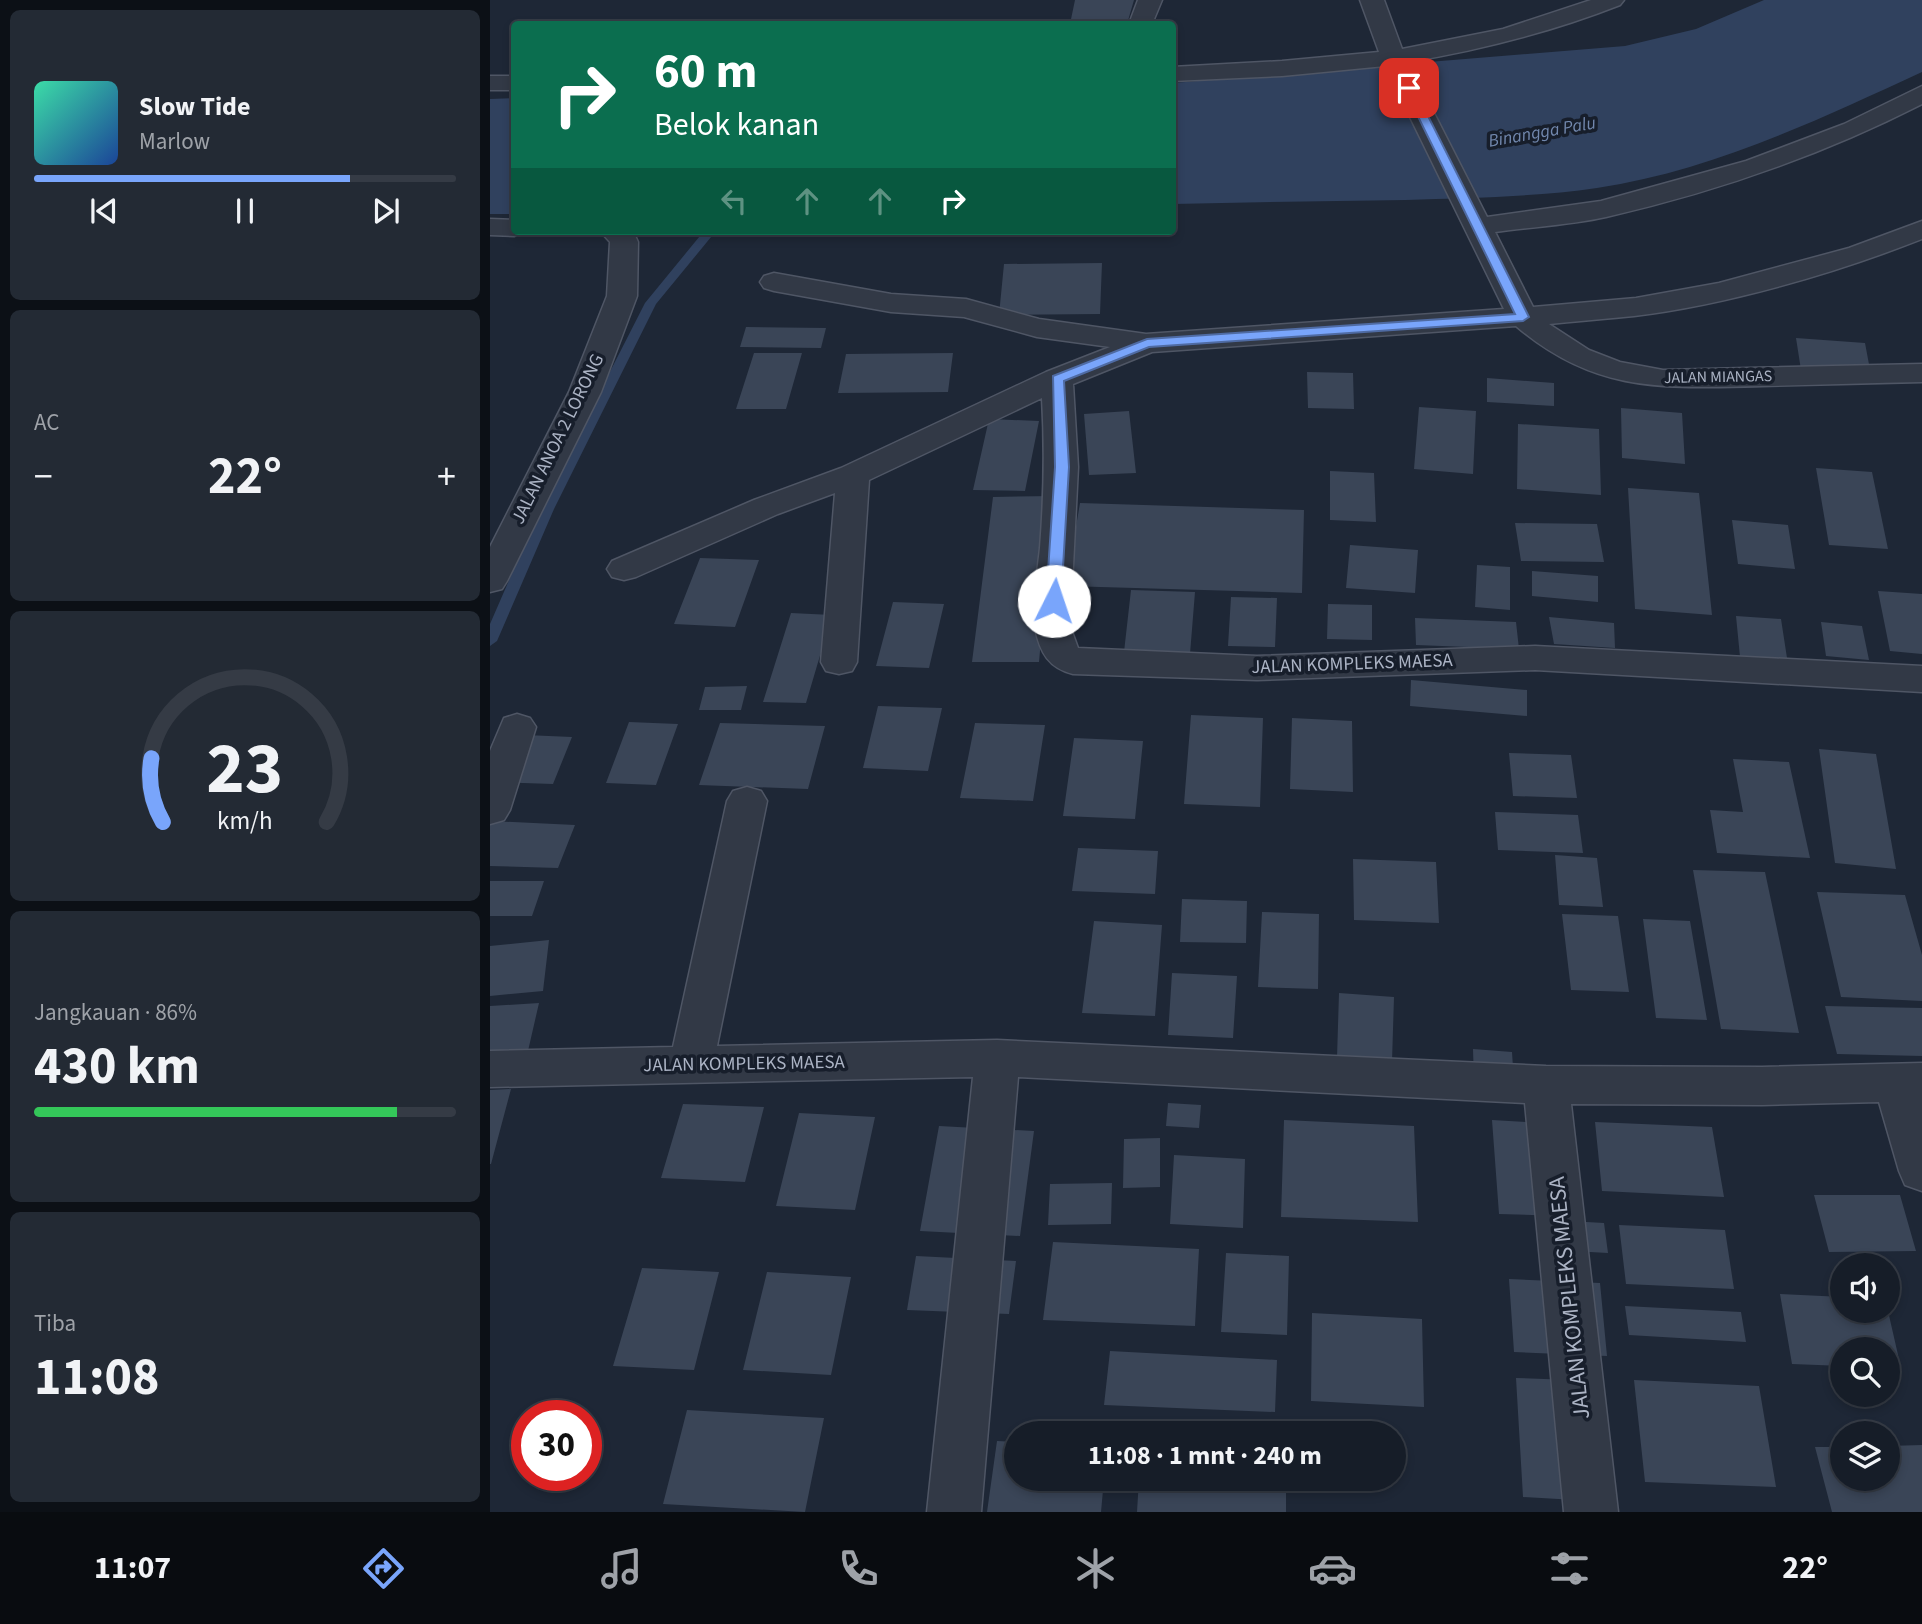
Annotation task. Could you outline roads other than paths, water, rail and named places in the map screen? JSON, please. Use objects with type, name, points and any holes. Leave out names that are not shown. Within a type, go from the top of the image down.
[{"type":"street","points":[[1142,21],[1150,0]]},
{"type":"street","name":"JALAN MIANGAS","points":[[1372,0],[1394,59],[1523,317],[1553,342],[1578,356],[1613,370],[1663,379],[1922,373]]},
{"type":"street","points":[[1176,74],[1394,59],[1512,34],[1612,0]]},
{"type":"street","points":[[490,83],[511,83]]},
{"type":"street","points":[[1474,218],[1603,209],[1755,167],[1853,129],[1922,94]]},
{"type":"street","points":[[490,227],[511,228]]},
{"type":"street","points":[[774,282],[891,303],[966,308],[1037,328],[1147,343],[1636,307],[1721,291],[1859,254],[1922,229]]},
{"type":"street","name":"JALAN ANOA 2 LORONG","points":[[490,581],[585,392],[622,296],[620,242]]},
{"type":"street","points":[[624,569],[766,508],[853,475],[1057,379],[1147,343]]},
{"type":"street","name":"JALAN KOMPLEKS MAESA","points":[[1057,379],[1062,467],[1052,626],[1062,655],[1073,662],[1257,668],[1535,659],[1922,679]]},
{"type":"street","points":[[839,662],[853,475]]},
{"type":"street","points":[[490,810],[517,727]]},
{"type":"street","points":[[691,1065],[747,801]]},
{"type":"street","points":[[954,1512],[997,1059]]},
{"type":"street","name":"JALAN KOMPLEKS MAESA","points":[[490,1069],[997,1059],[1546,1085],[1909,1082]]},
{"type":"street","points":[[1909,1082],[1922,1171]]},
{"type":"street","name":"JALAN KOMPLEKS MAESA","points":[[1546,1085],[1591,1512]]},
{"type":"water","name":"Binangga Palu","points":[[1764,0],[1922,0],[1922,72],[1763,142],[1681,169],[1597,188],[1478,198],[1176,204],[1176,83],[1625,46],[1696,29]]},
{"type":"water","points":[[511,98],[511,214],[490,214],[490,99]]},
{"type":"waterway","points":[[490,641],[547,509],[651,303],[707,235]]}]
